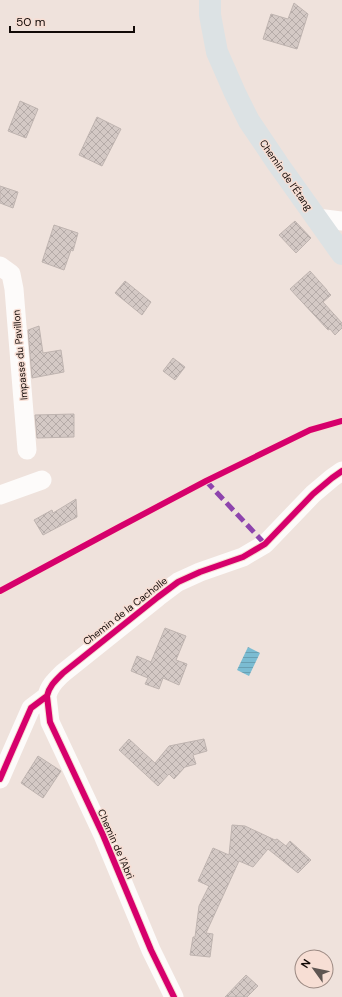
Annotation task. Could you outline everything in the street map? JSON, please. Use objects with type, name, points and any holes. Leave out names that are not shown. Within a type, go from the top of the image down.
[{"type":"main road","name":"Chemin de l’Étang","points":[[210,0],[210,16],[217,52],[235,93],[258,134],[342,254]]},
{"type":"main road","name":"Chemin de l’Étang","points":[[224,0],[223,24],[235,93]]},
{"type":"street","points":[[317,218],[342,221]]},
{"type":"street","name":"Impasse du Pavillon","points":[[0,266],[11,274],[14,289],[27,450]]},
{"type":"street","name":"Chemin de la Cacholle","points":[[0,779],[12,748],[31,708],[47,696],[53,683],[63,673],[178,582],[200,572],[243,557],[265,544],[313,494],[342,471]]},
{"type":"street","points":[[0,495],[42,480]]},
{"type":"street","name":"Chemin de l'Abri","points":[[47,696],[50,722],[103,835],[151,950],[174,997]]},
{"type":"water","points":[[248,647],[260,653],[249,676],[237,670]]},
{"type":"building","points":[[294,3],[308,14],[297,49],[263,39],[271,14],[288,19]]},
{"type":"building","points":[[20,101],[38,109],[26,138],[8,131]]},
{"type":"building","points":[[97,117],[121,129],[102,166],[79,155]]},
{"type":"building","points":[[0,186],[18,192],[13,208],[0,203]]},
{"type":"building","points":[[295,221],[311,238],[296,253],[279,235]]},
{"type":"building","points":[[54,225],[78,233],[73,251],[71,250],[64,270],[42,262]]},
{"type":"building","points":[[310,271],[331,295],[323,302],[342,323],[342,328],[335,335],[330,329],[328,330],[290,289]]},
{"type":"building","points":[[125,281],[151,302],[142,315],[115,293]]},
{"type":"building","points":[[39,326],[43,353],[61,350],[64,372],[32,378],[28,330]]},
{"type":"building","points":[[173,358],[185,367],[175,380],[163,371]]},
{"type":"building","points":[[74,414],[74,437],[37,438],[35,415]]},
{"type":"building","points":[[76,499],[77,517],[43,535],[34,520],[52,510],[53,513]]},
{"type":"building","points":[[165,628],[186,636],[176,660],[187,664],[179,685],[163,678],[159,689],[145,684],[148,678],[131,671],[137,656],[151,662]]},
{"type":"building","points":[[129,739],[155,763],[169,746],[204,739],[207,751],[193,755],[196,764],[185,767],[174,779],[169,774],[158,786],[119,750]]},
{"type":"building","points":[[38,756],[61,771],[43,798],[21,783]]},
{"type":"building","points":[[232,825],[245,826],[275,840],[277,839],[286,846],[290,841],[311,860],[298,873],[268,849],[253,867],[239,861],[206,933],[213,934],[210,957],[190,955],[193,937],[195,937],[199,906],[209,886],[198,881],[213,848],[229,855]]},
{"type":"building","points":[[246,975],[258,986],[247,997],[225,997]]},
{"type":"marked path","points":[[206,481],[265,544]]},
{"type":"cycle path","points":[[0,591],[206,481],[310,430],[342,421]]},
{"type":"cycle path","points":[[0,779],[31,708],[47,696],[51,686],[63,673],[178,582],[200,572],[243,557],[265,544],[313,494],[342,471]]},
{"type":"cycle path","points":[[47,696],[50,722],[103,835],[151,950],[174,997]]}]
